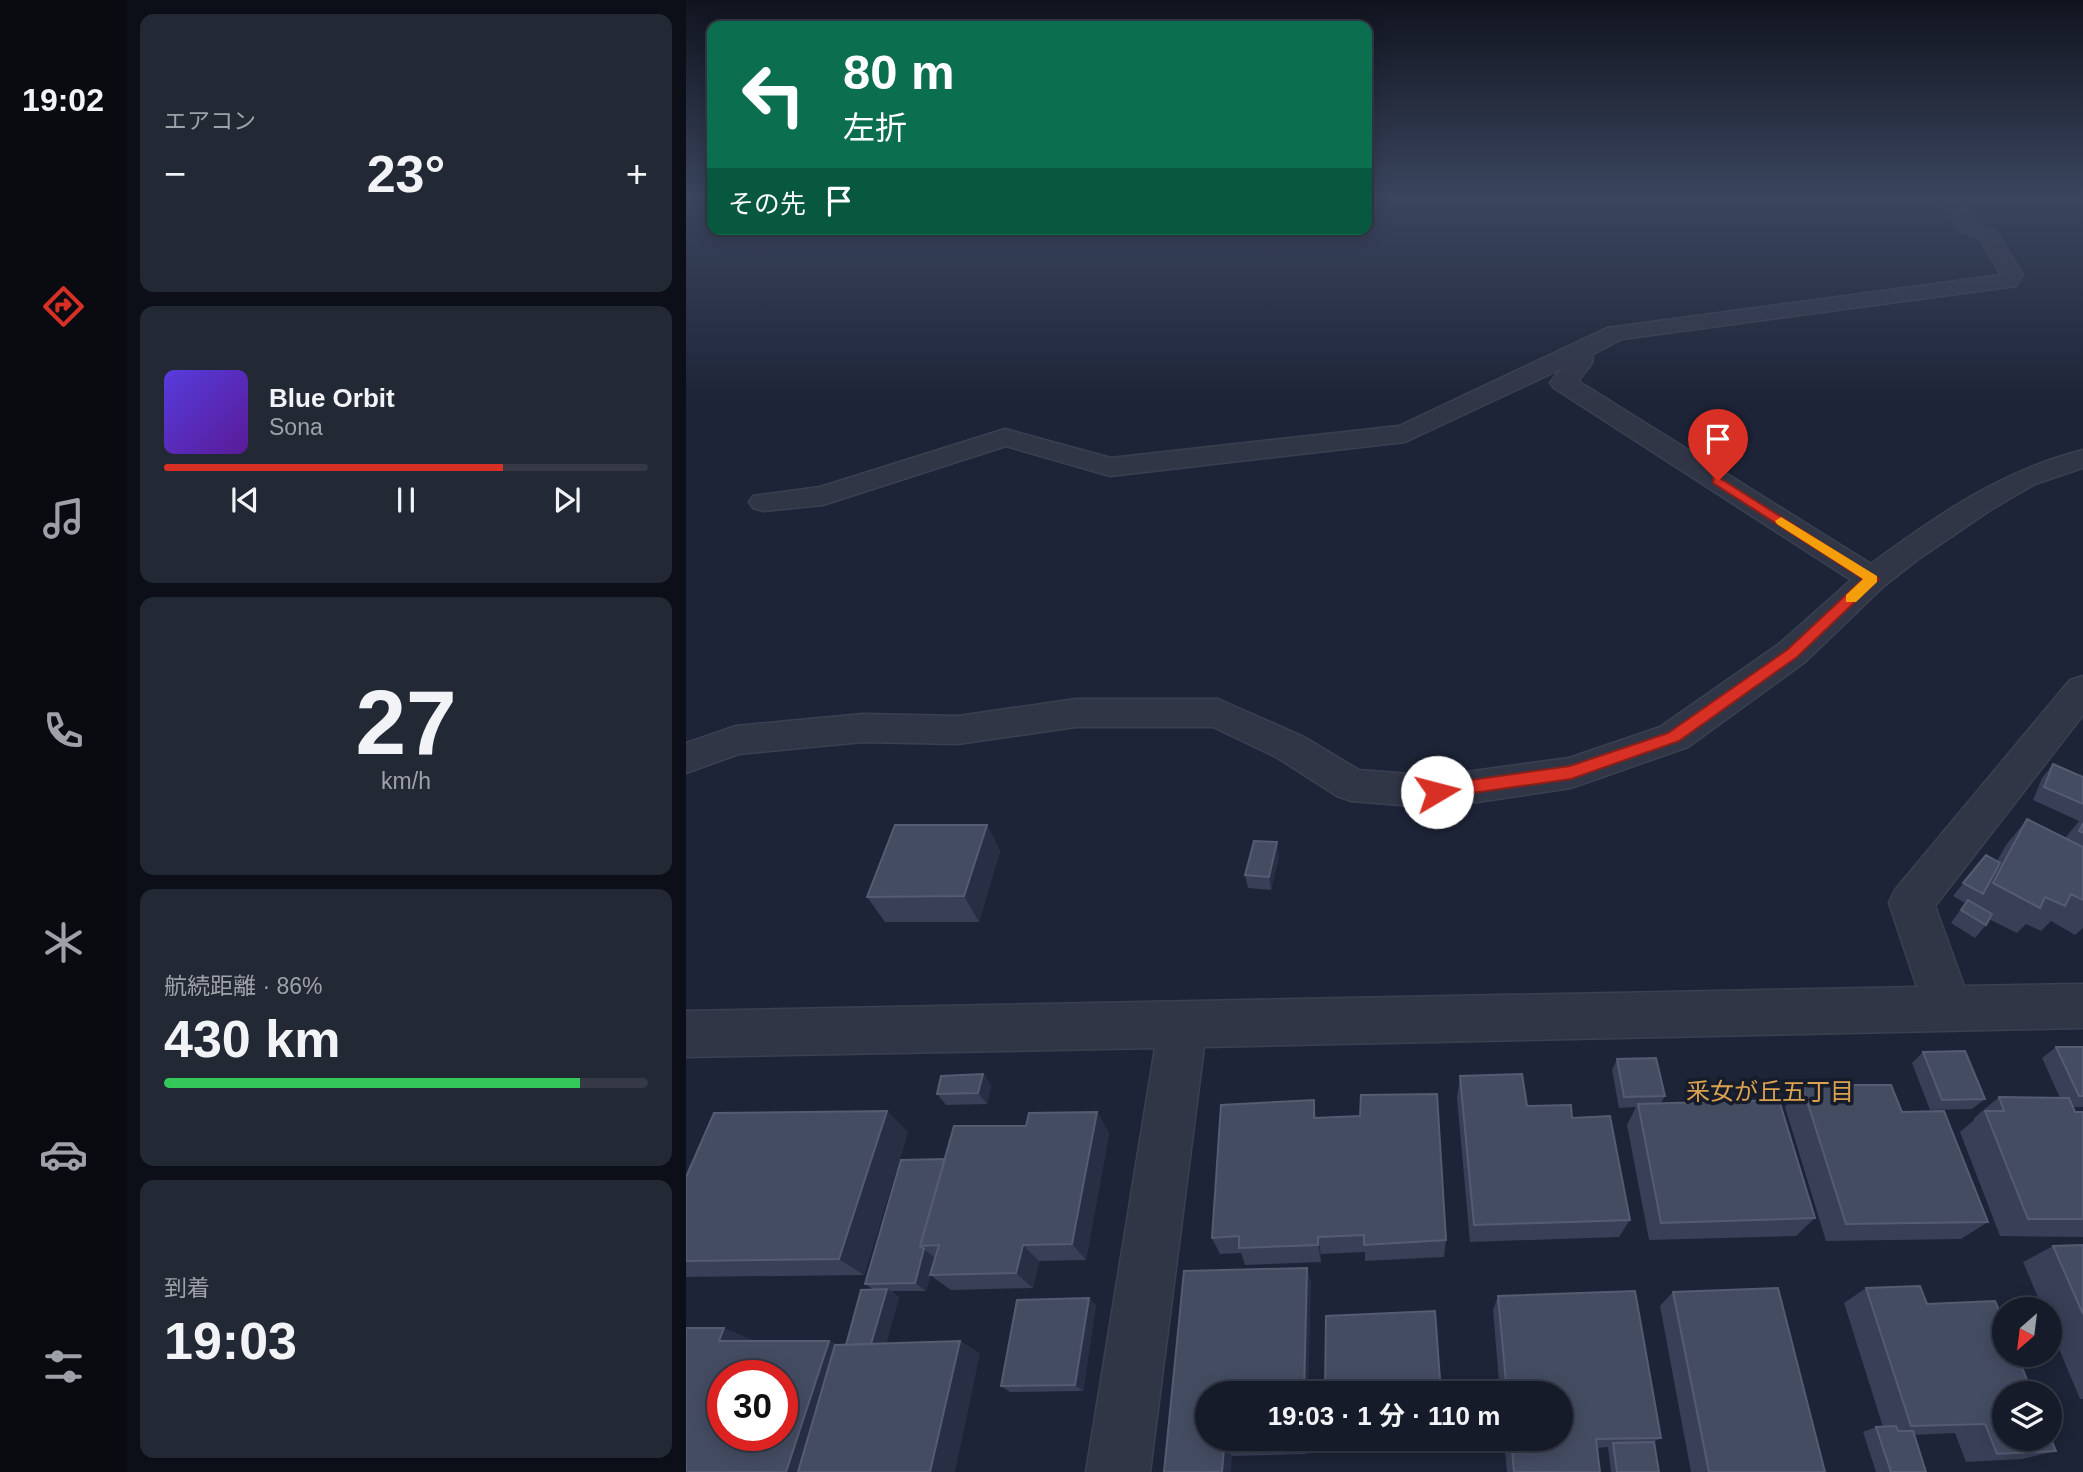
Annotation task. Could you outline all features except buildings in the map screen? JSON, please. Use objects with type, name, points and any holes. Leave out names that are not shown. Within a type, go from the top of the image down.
[{"type":"street","points":[[764,502],[823,496],[1005,437],[1110,467],[1405,433],[1616,333],[2008,281],[2012,275],[2007,266]]},
{"type":"street","points":[[1581,348],[1579,363],[1563,383],[1872,579]]},
{"type":"street","points":[[686,758],[736,740],[863,728],[958,730],[1076,713],[1218,713],[1290,747],[1351,786],[1437,792],[1571,773],[1674,737],[1792,653],[1872,579],[1981,503],[2025,478],[2083,459]]},
{"type":"street","points":[[1948,1007],[1911,903],[2083,689]]},
{"type":"street","points":[[686,1034],[2083,1006]]},
{"type":"street","points":[[1118,1472],[1183,1023]]},
{"type":"slow traffic","points":[[1781,521],[1872,579],[1851,598]]},
{"type":"district","name":"釆女が丘五丁目","points":[[1770,1091]]},
{"type":"route","points":[[1437,792],[1571,773],[1674,737],[1792,653],[1872,579],[1718,481]]}]
